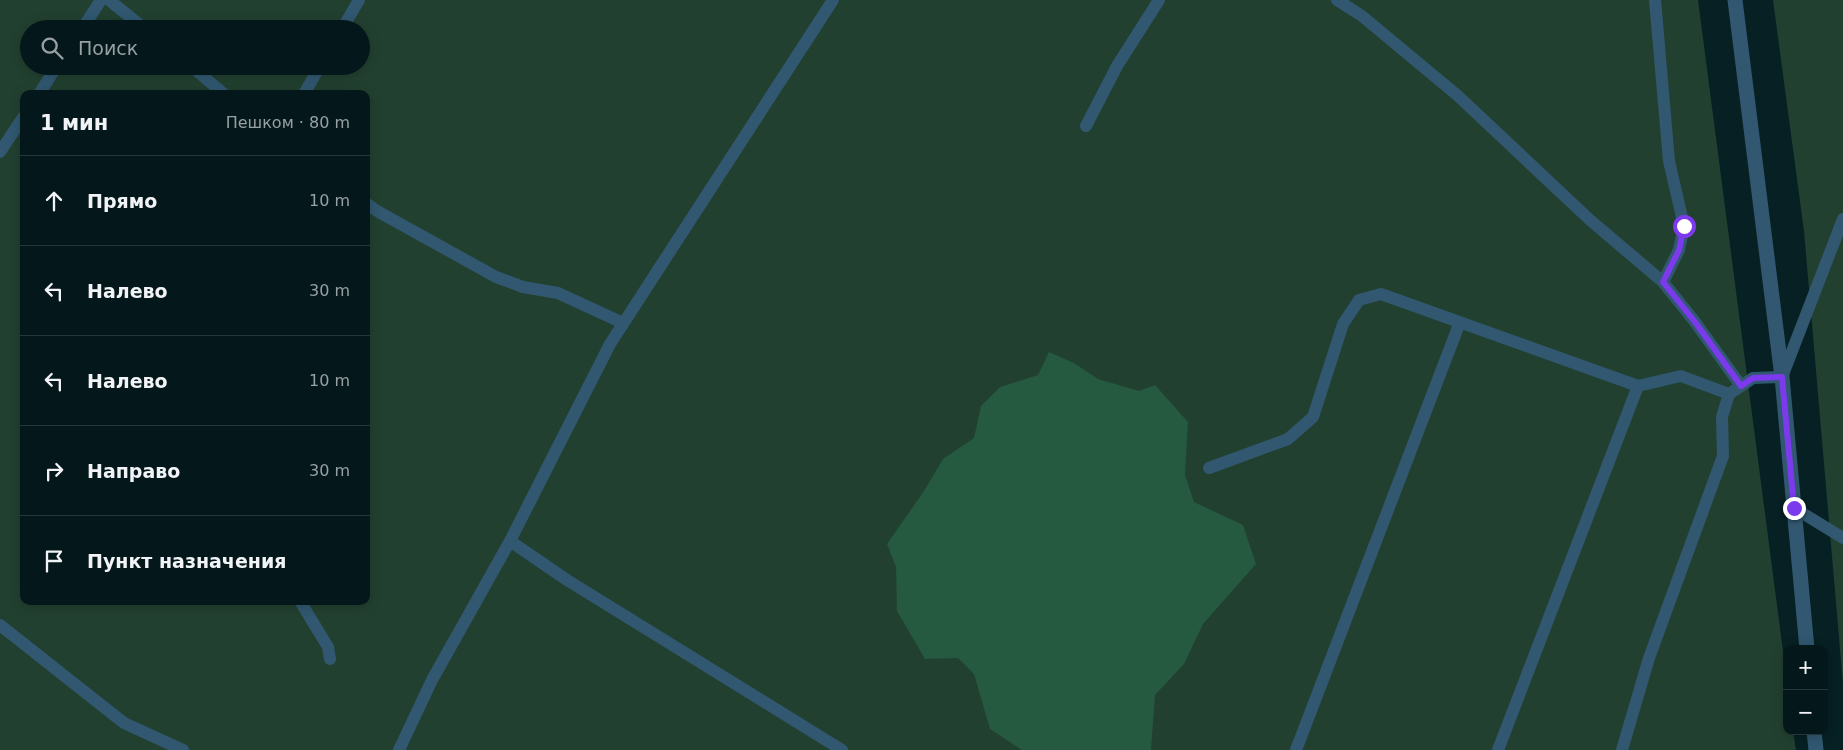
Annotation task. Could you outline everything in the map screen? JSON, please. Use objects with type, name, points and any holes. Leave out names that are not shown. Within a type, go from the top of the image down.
[{"type":"street","points":[[1735,0],[1782,377],[1807,645]]},
{"type":"street","points":[[1814,735],[1816,750]]},
{"type":"lane","points":[[88,20],[101,0]]},
{"type":"lane","points":[[109,0],[133,20]]},
{"type":"lane","points":[[347,20],[359,0]]},
{"type":"lane","points":[[399,750],[432,680],[510,540],[610,344],[833,0]]},
{"type":"lane","points":[[1086,126],[1117,66],[1159,0]]},
{"type":"lane","points":[[1337,0],[1362,16],[1457,95],[1590,220],[1663,282],[1695,322],[1741,386]]},
{"type":"lane","points":[[1655,0],[1670,162],[1684,226],[1679,250],[1663,282]]},
{"type":"lane","points":[[42,90],[51,75]]},
{"type":"lane","points":[[202,75],[219,90]]},
{"type":"lane","points":[[306,90],[315,75]]},
{"type":"lane","points":[[0,152],[20,122]]},
{"type":"lane","points":[[370,206],[496,276],[523,287],[558,293],[623,323]]},
{"type":"lane","points":[[1622,750],[1649,658],[1723,456],[1722,417],[1729,394],[1753,378],[1782,377],[1843,219]]},
{"type":"lane","points":[[1209,468],[1288,440],[1313,417],[1343,324],[1360,300],[1381,294],[1638,386],[1681,376],[1729,394]]},
{"type":"lane","points":[[1296,750],[1460,322]]},
{"type":"lane","points":[[1498,750],[1638,386]]},
{"type":"lane","points":[[1794,508],[1843,538]]},
{"type":"lane","points":[[510,540],[567,580],[842,750]]},
{"type":"lane","points":[[302,605],[328,646],[330,660]]},
{"type":"lane","points":[[0,626],[124,723],[183,750]]},
{"type":"green space","points":[[0,0],[1698,0],[1783,651],[1783,735],[1794,735],[1796,750],[0,750]]},
{"type":"green space","points":[[1773,0],[1843,0],[1843,684],[1804,231]]},
{"type":"green space","points":[[1049,352],[1074,363],[1098,379],[1139,391],[1155,385],[1188,422],[1185,475],[1194,502],[1243,525],[1256,564],[1203,624],[1184,664],[1155,695],[1151,750],[1022,750],[990,729],[974,674],[958,658],[925,659],[897,611],[896,567],[887,544],[924,491],[943,459],[974,438],[981,406],[1000,387],[1038,375]]},
{"type":"route","points":[[1684,226],[1679,250],[1663,282],[1695,322],[1741,386],[1753,378],[1782,377],[1794,508]]}]
